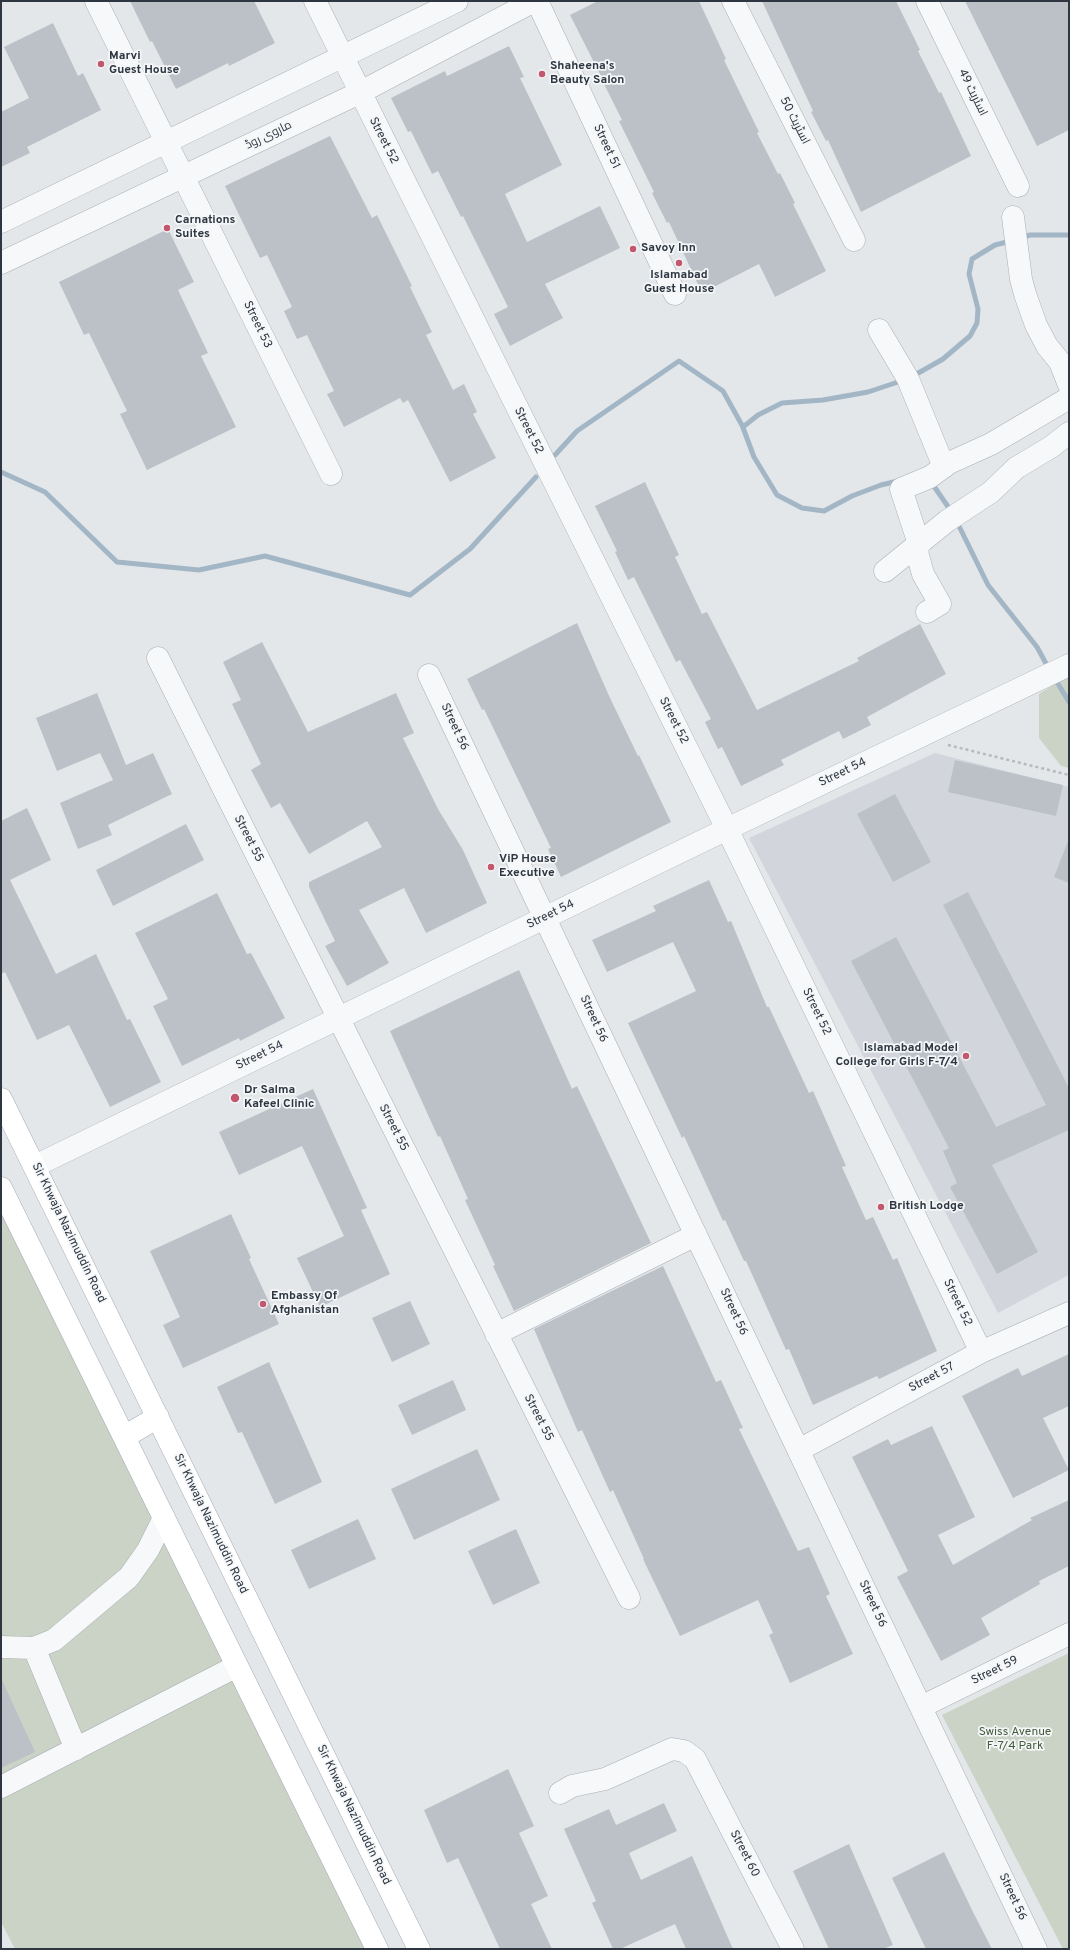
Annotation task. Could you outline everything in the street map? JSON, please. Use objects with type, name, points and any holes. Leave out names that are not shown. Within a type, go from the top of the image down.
[{"type":"main road","name":"Sir Khwaja Nazimuddin Road","points":[[1,1099],[419,1949]]},
{"type":"main road","points":[[1,1188],[377,1949]]},
{"type":"main road","points":[[124,1437],[158,1417]]},
{"type":"street","name":"Street 53","points":[[96,1],[331,474]]},
{"type":"street","name":"Street 52","points":[[315,1],[359,93],[727,829],[981,1352]]},
{"type":"street","points":[[1,222],[457,1]]},
{"type":"street","name":"ماروی روڈ","points":[[1,263],[359,93],[534,1]]},
{"type":"street","name":"Street 51","points":[[537,1],[675,294]]},
{"type":"street","name":"اسٹریٹ 50","points":[[733,1],[854,240]]},
{"type":"street","name":"اسٹریٹ 49","points":[[927,1],[1018,186]]},
{"type":"street","points":[[1013,222],[1021,279],[1036,325],[1047,346],[1060,362],[1069,385]]},
{"type":"street","points":[[878,330],[908,379],[931,476]]},
{"type":"street","points":[[927,612],[940,604],[923,574],[917,552],[919,544],[902,489],[931,476],[991,444],[1069,398]]},
{"type":"street","points":[[885,571],[953,517],[991,492],[1016,468],[1051,448],[1069,434]]},
{"type":"street","name":"Street 55","points":[[158,658],[629,1598]]},
{"type":"street","name":"Street 54","points":[[35,1166],[727,829],[1069,665]]},
{"type":"street","name":"Street 56","points":[[429,675],[1036,1949]]},
{"type":"street","points":[[496,1334],[696,1236]]},
{"type":"street","name":"Street 57","points":[[798,1450],[981,1352],[1069,1313]]},
{"type":"street","points":[[1,1647],[34,1648],[54,1640],[129,1577],[148,1550],[164,1518]]},
{"type":"street","name":"Street 59","points":[[921,1707],[1069,1634]]},
{"type":"street","points":[[34,1648],[76,1749]]},
{"type":"street","points":[[1,1787],[237,1666]]},
{"type":"street","name":"Street 60","points":[[560,1793],[572,1786],[605,1779],[672,1749],[684,1752],[695,1759],[793,1949]]},
{"type":"path","points":[[918,737],[1069,775]]},
{"type":"shaded area","name":"Islamabad Model College for Girls F-7/4","points":[[935,753],[1069,787],[1069,1275],[998,1313],[749,838]]},
{"type":"green space","points":[[1069,675],[1069,768],[1061,766],[1039,738],[1039,694]]},
{"type":"green space","points":[[1,1212],[369,1949],[15,1949],[1,1922]]},
{"type":"green space","name":"Swiss Avenue F-7/4 Park","points":[[1069,1653],[1069,1949],[1063,1949],[942,1715]]},
{"type":"building","points":[[130,1],[254,1],[275,43],[229,66],[228,63],[176,89],[152,41],[150,42]]},
{"type":"building","points":[[598,1],[699,1],[726,59],[724,60],[759,132],[757,133],[795,203],[793,204],[826,271],[775,297],[759,264],[702,293],[669,222],[667,223],[652,193],[654,192],[619,121],[622,120],[570,15]]},
{"type":"building","points":[[762,1],[896,1],[920,50],[918,51],[939,93],[941,92],[971,156],[861,212],[828,140],[826,141],[811,112],[813,111]]},
{"type":"building","points":[[965,1],[1069,1],[1069,130],[1037,146]]},
{"type":"building","points":[[53,23],[78,76],[83,73],[101,110],[27,147],[30,153],[1,167],[1,112],[29,98],[4,47]]},
{"type":"building","points":[[509,46],[524,77],[520,78],[562,165],[505,194],[527,242],[600,206],[620,248],[545,284],[563,318],[510,346],[494,314],[508,307],[463,216],[461,217],[438,171],[432,174],[411,131],[408,132],[391,98],[445,71],[447,76]]},
{"type":"building","points":[[330,136],[372,218],[377,215],[412,286],[410,287],[432,332],[426,335],[453,390],[464,384],[477,412],[473,414],[496,458],[450,482],[408,400],[403,403],[400,398],[344,427],[327,394],[334,391],[307,335],[297,339],[284,311],[292,307],[267,255],[260,258],[225,186]]},
{"type":"building","points":[[168,229],[194,282],[178,290],[208,353],[201,356],[236,427],[147,470],[120,414],[127,411],[89,333],[84,335],[59,282]]},
{"type":"building","points":[[645,482],[679,555],[675,557],[702,614],[707,612],[757,710],[859,661],[857,658],[920,624],[946,674],[867,717],[871,725],[843,739],[839,731],[781,760],[784,765],[741,786],[722,747],[718,749],[705,722],[711,719],[680,660],[676,662],[634,577],[628,580],[615,552],[617,551],[595,506]]},
{"type":"building","points":[[577,623],[610,698],[671,822],[561,877],[548,849],[551,848],[484,709],[482,710],[467,679]]},
{"type":"building","points":[[262,642],[308,732],[396,693],[414,733],[403,738],[438,809],[463,850],[487,903],[426,933],[404,888],[359,910],[389,963],[347,986],[325,946],[335,941],[309,887],[309,882],[382,847],[367,821],[309,854],[280,803],[271,808],[251,770],[261,764],[232,704],[241,700],[223,662]]},
{"type":"building","points":[[97,693],[126,765],[153,753],[172,794],[108,825],[112,835],[78,849],[60,803],[113,780],[100,753],[57,771],[36,718]]},
{"type":"building","points":[[955,760],[1063,785],[1056,816],[948,792]]},
{"type":"building","points":[[895,794],[931,862],[893,882],[857,814]]},
{"type":"building","points":[[27,808],[51,860],[10,880],[56,974],[96,954],[127,1020],[130,1019],[161,1082],[110,1107],[69,1025],[37,1040],[5,972],[1,974],[1,821]]},
{"type":"building","points":[[186,824],[204,860],[113,906],[96,870]]},
{"type":"building","points":[[1069,841],[1069,883],[1054,877]]},
{"type":"building","points":[[709,880],[728,922],[731,921],[767,1007],[769,1007],[809,1093],[813,1091],[846,1166],[842,1167],[866,1220],[873,1217],[893,1260],[897,1258],[937,1351],[879,1379],[877,1376],[813,1405],[789,1349],[786,1350],[746,1261],[744,1261],[725,1220],[723,1221],[684,1136],[682,1138],[628,1023],[696,991],[673,942],[607,972],[592,940],[656,911],[653,906]]},
{"type":"building","points":[[968,892],[1069,1088],[1069,1130],[992,1165],[1038,1252],[997,1274],[950,1187],[957,1183],[943,1151],[949,1148],[851,961],[896,937],[996,1127],[1046,1105],[943,905]]},
{"type":"building","points":[[217,893],[247,954],[251,953],[285,1018],[240,1041],[239,1038],[182,1066],[153,1006],[168,999],[135,933]]},
{"type":"building","points":[[519,970],[572,1089],[577,1086],[651,1243],[514,1311],[465,1200],[468,1199],[390,1031]]},
{"type":"building","points":[[313,1089],[367,1208],[361,1210],[390,1274],[320,1307],[297,1258],[344,1236],[302,1146],[239,1175],[219,1132]]},
{"type":"building","points":[[231,1214],[251,1258],[249,1259],[279,1324],[183,1368],[163,1325],[180,1317],[150,1251]]},
{"type":"building","points":[[663,1266],[716,1382],[721,1380],[743,1428],[739,1429],[798,1551],[809,1547],[830,1594],[826,1596],[853,1654],[790,1683],[769,1635],[773,1633],[758,1600],[680,1636],[643,1559],[613,1490],[610,1492],[582,1430],[578,1432],[534,1329]]},
{"type":"building","points":[[410,1301],[430,1344],[392,1362],[372,1318]]},
{"type":"building","points":[[1069,1354],[1069,1406],[1043,1418],[1069,1470],[1013,1498],[962,1396],[1018,1368],[1022,1376]]},
{"type":"building","points":[[269,1362],[322,1482],[275,1504],[242,1432],[238,1433],[217,1387]]},
{"type":"building","points":[[453,1380],[466,1410],[412,1435],[398,1405]]},
{"type":"building","points":[[932,1426],[975,1517],[938,1535],[953,1565],[1032,1520],[1030,1518],[1069,1500],[1069,1566],[1039,1581],[1040,1584],[981,1618],[990,1635],[941,1661],[897,1577],[908,1571],[852,1457],[888,1439],[891,1445]]},
{"type":"building","points":[[477,1449],[500,1500],[414,1540],[391,1489]]},
{"type":"building","points":[[358,1519],[376,1559],[309,1589],[291,1550]]},
{"type":"building","points":[[516,1529],[540,1583],[493,1605],[468,1551]]},
{"type":"building","points":[[1,1678],[35,1752],[1,1768]]},
{"type":"building","points":[[508,1769],[534,1826],[519,1833],[548,1896],[531,1904],[552,1949],[500,1949],[458,1858],[447,1863],[424,1810]]},
{"type":"building","points":[[664,1803],[677,1831],[629,1853],[641,1880],[692,1856],[733,1949],[686,1949],[675,1924],[620,1949],[613,1949],[592,1903],[596,1901],[564,1829],[609,1809],[616,1825]]},
{"type":"building","points":[[849,1844],[893,1945],[883,1949],[829,1949],[793,1871]]},
{"type":"building","points":[[944,1852],[992,1949],[926,1949],[892,1878]]},
{"type":"waterway","points":[[1020,238],[1030,235],[1069,235]]},
{"type":"waterway","points":[[913,376],[943,359],[970,336],[977,323],[978,309],[969,274],[972,259],[995,245],[1011,241]]},
{"type":"waterway","points":[[555,455],[577,431],[679,361],[723,391],[743,427],[758,415],[782,403],[823,400],[868,392],[904,380]]},
{"type":"waterway","points":[[742,425],[754,457],[777,495],[802,508],[824,511],[852,496],[881,485],[898,481]]},
{"type":"waterway","points":[[1,472],[45,492],[117,562],[199,570],[265,556],[410,595],[470,549],[536,477]]},
{"type":"waterway","points":[[931,482],[951,511]]},
{"type":"waterway","points":[[956,520],[988,585],[1037,647],[1049,669]]},
{"type":"waterway","points":[[1054,677],[1069,702]]},
{"type":"place","name":"Marvi Guest House","points":[[101,64]]},
{"type":"place","name":"Shaheena's Beauty Salon","points":[[542,74]]},
{"type":"place","name":"Carnations Suites","points":[[167,228]]},
{"type":"place","name":"Savoy Inn","points":[[633,249]]},
{"type":"place","name":"Islamabad Guest House","points":[[679,263]]},
{"type":"place","name":"ViP House Executive","points":[[491,867]]},
{"type":"place","name":"Islamabad Model College for Girls F-7/4","points":[[966,1056]]},
{"type":"place","name":"Dr Salma Kafeel Clinic","points":[[235,1098]]},
{"type":"place","name":"British Lodge","points":[[881,1207]]},
{"type":"place","name":"Embassy Of Afghanistan","points":[[263,1304]]}]
